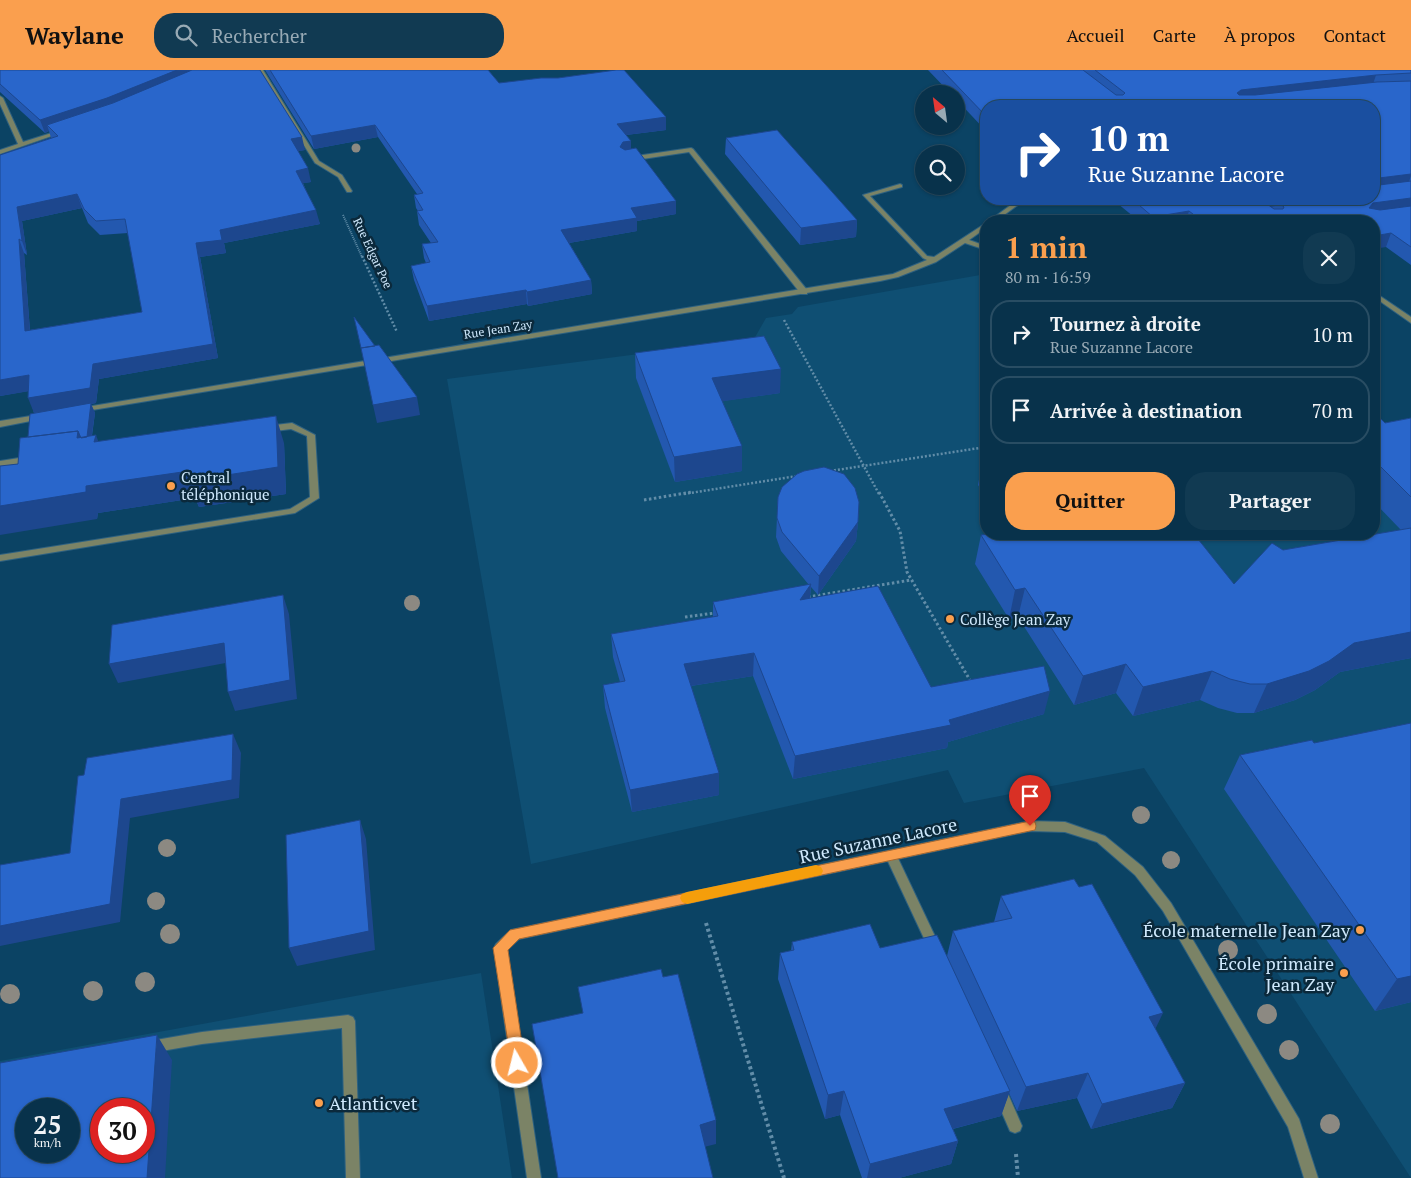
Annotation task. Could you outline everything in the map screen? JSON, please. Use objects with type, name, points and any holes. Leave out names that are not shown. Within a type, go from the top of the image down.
[{"type":"street","points":[[260,70],[317,162],[340,176],[349,191]]},
{"type":"street","points":[[0,98],[21,145]]},
{"type":"street","points":[[0,152],[67,130]]},
{"type":"street","points":[[625,159],[691,150],[804,292]]},
{"type":"street","points":[[900,186],[866,195],[925,257],[934,261]]},
{"type":"street","points":[[1000,215],[1015,205]]},
{"type":"street","name":"Rue Jean Zay","points":[[67,412],[408,355],[632,321],[897,276],[934,261],[980,230]]},
{"type":"street","points":[[965,241],[980,246]]},
{"type":"street","points":[[1380,298],[1411,321]]},
{"type":"street","points":[[0,424],[48,416]]},
{"type":"street","points":[[0,558],[292,511],[315,498],[311,435],[292,426],[253,431]]},
{"type":"street","points":[[0,464],[39,458]]},
{"type":"street","name":"Rue Suzanne Lacore","points":[[534,1178],[500,948],[515,934],[1030,826],[1065,827],[1100,839],[1139,871],[1167,907],[1294,1124],[1311,1178]]},
{"type":"street","points":[[891,855],[939,959]]},
{"type":"street","points":[[135,1050],[202,1038],[348,1021],[353,1178]]},
{"type":"street","points":[[995,1082],[1015,1126]]},
{"type":"path","name":"Rue Edgar Poe","points":[[349,191],[340,210],[408,355]]},
{"type":"path","points":[[767,298],[782,316],[900,531],[910,580],[971,682]]},
{"type":"path","points":[[825,472],[980,448]]},
{"type":"path","points":[[644,500],[806,475]]},
{"type":"path","points":[[806,597],[910,580]]},
{"type":"path","points":[[685,617],[720,612]]},
{"type":"path","points":[[698,896],[784,1178]]},
{"type":"shaded area","name":"Collège Jean Zay","points":[[980,275],[980,540],[1380,540],[1380,427],[1411,455],[1411,1178],[1144,768],[964,803],[948,770],[531,864],[447,379],[754,339],[766,318],[792,314],[798,307]]},
{"type":"shaded area","points":[[481,973],[512,1178],[0,1178],[0,1061]]},
{"type":"building","points":[[0,70],[177,70],[107,98],[40,120],[0,84]]},
{"type":"building","points":[[192,70],[260,70],[302,137],[291,139],[308,168],[296,171],[316,210],[220,230],[222,240],[196,243],[213,344],[93,364],[90,388],[28,398],[29,375],[0,380],[0,155],[58,136],[47,125],[113,103]],"holes":[[[77,194],[84,209],[96,221],[125,219],[142,312],[25,331],[19,239],[22,241],[17,207]]]},
{"type":"building","points":[[270,70],[488,70],[499,83],[624,70],[666,117],[617,124],[631,141],[623,142],[620,147],[625,150],[636,148],[676,201],[631,208],[637,218],[561,230],[591,280],[527,292],[526,290],[427,306],[411,266],[430,262],[422,244],[438,242],[417,211],[423,210],[414,195],[423,193],[375,125],[311,136]]},
{"type":"building","points":[[942,70],[1083,70],[1116,95],[1123,95],[1125,93],[1095,70],[1411,70],[1411,73],[1241,90],[1237,93],[1239,95],[1255,95],[1377,82],[1411,81],[1411,174],[1380,178],[1380,100],[980,100],[980,110],[965,94],[965,85],[956,85]]},
{"type":"building","points":[[777,130],[857,220],[801,228],[726,138]]},
{"type":"building","points":[[1411,181],[1411,198],[1380,202],[1380,185]]},
{"type":"building","points":[[1139,205],[1268,205],[1274,209],[1283,209],[1284,207],[1282,205],[1371,205],[1369,208],[1380,210],[1411,206],[1411,247],[1391,233],[1380,235],[1380,215],[1194,215],[1189,211],[1151,215]]},
{"type":"building","points":[[354,317],[375,346],[361,348]]},
{"type":"building","points":[[764,336],[781,369],[712,378],[742,446],[674,457],[635,353]]},
{"type":"building","points":[[379,345],[417,397],[373,405],[361,348]]},
{"type":"building","points":[[91,403],[87,437],[81,438],[78,431],[28,437],[30,414]]},
{"type":"building","points":[[276,416],[278,467],[189,481],[189,471],[86,486],[86,492],[0,506],[0,466],[18,464],[20,438],[78,431],[77,438],[96,435],[94,442]]},
{"type":"building","points":[[1380,418],[1385,423],[1411,418],[1411,497],[1380,466]]},
{"type":"building","points":[[824,467],[844,474],[855,488],[859,502],[858,522],[819,576],[782,532],[777,518],[778,497],[782,487],[797,474]]},
{"type":"building","points":[[1411,528],[1411,632],[1354,643],[1329,661],[1309,671],[1267,684],[1250,684],[1230,679],[1212,671],[1143,687],[1126,664],[1083,676],[1025,588],[1015,590],[984,540],[1199,540],[1234,584],[1272,543],[1283,550],[1341,540],[1380,540],[1380,533]]},
{"type":"building","points":[[811,584],[800,600],[878,586],[931,687],[1044,666],[1050,691],[949,720],[951,725],[795,756],[754,653],[684,664],[719,773],[630,790],[603,685],[625,681],[611,634],[718,616],[713,602]]},
{"type":"building","points":[[283,595],[290,680],[228,692],[224,643],[109,664],[112,625]]},
{"type":"building","points":[[1411,723],[1411,976],[1397,979],[1240,755],[1312,740],[1314,743]]},
{"type":"building","points":[[233,734],[232,780],[121,799],[110,904],[0,926],[0,865],[70,853],[78,776],[84,775],[87,758]]},
{"type":"building","points":[[360,820],[369,931],[289,948],[286,835]]},
{"type":"building","points":[[1074,879],[1079,887],[1092,884],[1163,1013],[1149,1017],[1185,1083],[1102,1104],[1088,1073],[1026,1087],[953,931],[1012,918],[1001,896]]},
{"type":"building","points":[[870,924],[880,948],[937,935],[1010,1091],[944,1109],[958,1141],[870,1164],[844,1091],[828,1095],[780,953],[794,950],[792,942]]},
{"type":"building","points":[[661,969],[663,977],[678,974],[716,1120],[700,1125],[713,1178],[558,1178],[532,1024],[583,1013],[578,987]]},
{"type":"building","points":[[157,1035],[153,1098],[90,1098],[90,1163],[148,1163],[147,1178],[0,1178],[0,1063]]},
{"type":"slow traffic","points":[[687,898],[816,871]]},
{"type":"place","name":"Central téléphonique","points":[[171,486]]},
{"type":"place","name":"Collège Jean Zay","points":[[950,619]]},
{"type":"place","name":"École maternelle Jean Zay","points":[[1360,930]]},
{"type":"place","name":"École primaire Jean Zay","points":[[1344,973]]},
{"type":"place","name":"Atlanticvet","points":[[319,1103]]},
{"type":"route","points":[[517,1063],[500,948],[515,934],[1030,826]]}]
